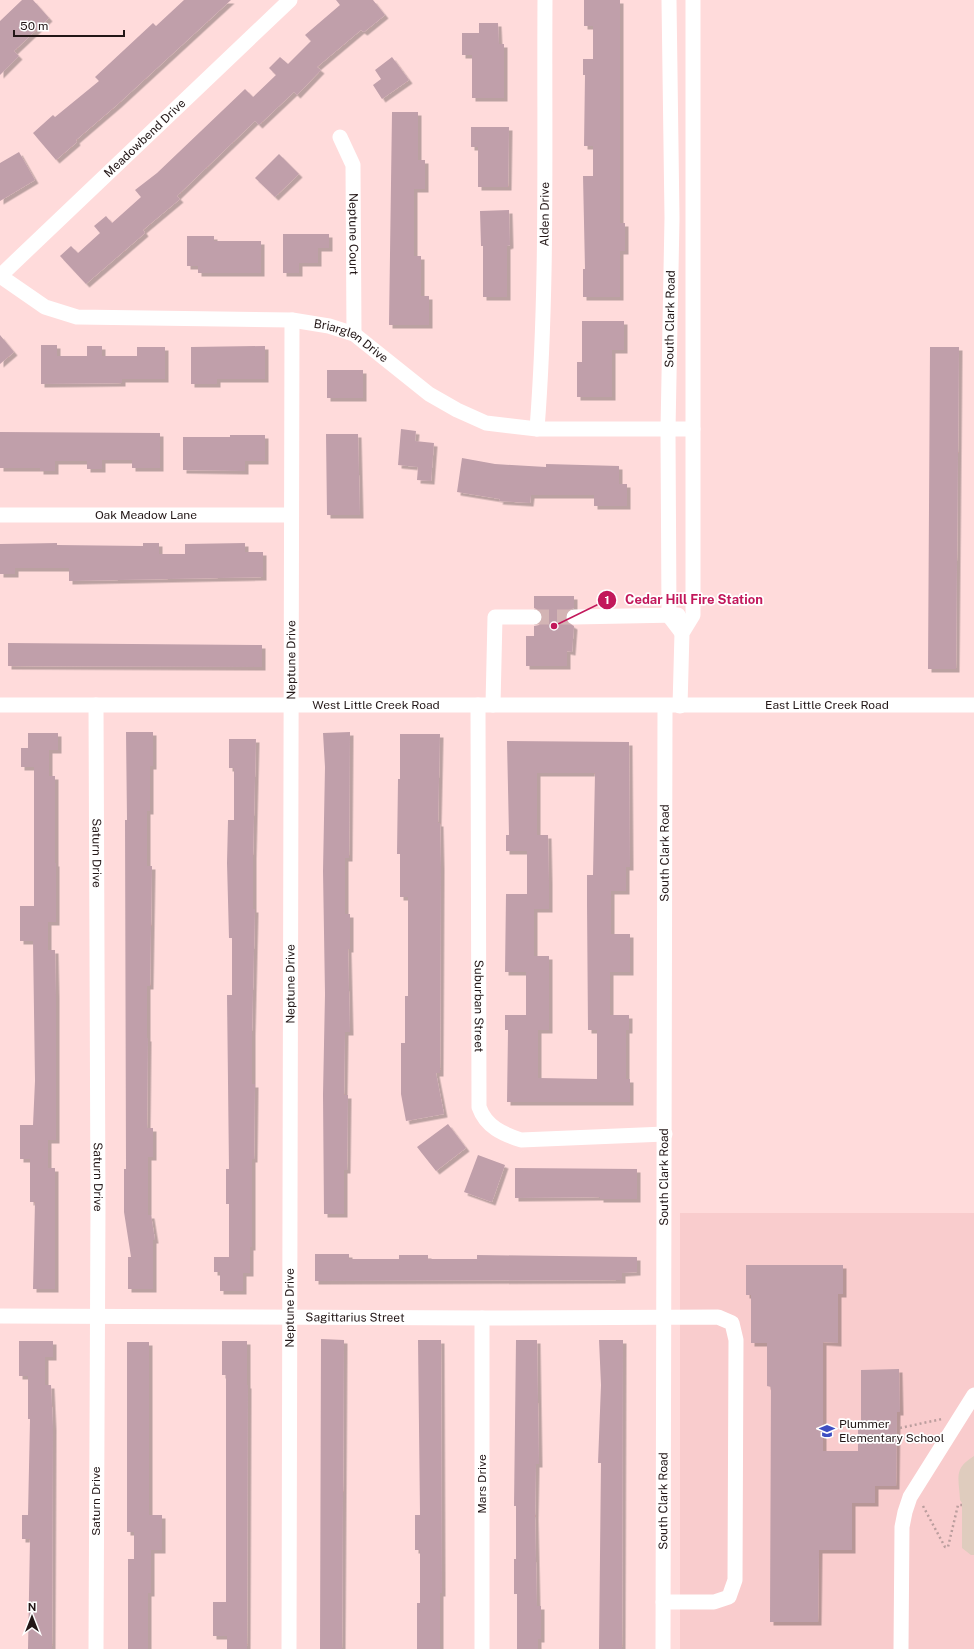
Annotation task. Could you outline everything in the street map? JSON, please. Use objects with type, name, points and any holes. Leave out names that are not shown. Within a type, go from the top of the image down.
[{"type":"street","name":"Meadowbend Drive","points":[[0,276],[290,0]]},
{"type":"street","name":"Alden Drive","points":[[537,429],[541,370],[544,278],[545,0]]},
{"type":"street","name":"South Clark Road","points":[[669,0],[672,218],[668,430],[669,616]]},
{"type":"street","name":"South Clark Road","points":[[693,0],[694,615]]},
{"type":"street","name":"Neptune Court","points":[[340,137],[353,165],[354,334]]},
{"type":"street","name":"Briarglen Drive","points":[[0,276],[45,307],[77,317],[292,320],[329,326],[354,334],[429,394],[457,410],[486,423],[537,429],[693,429]]},
{"type":"street","name":"Neptune Drive","points":[[289,1649],[292,320]]},
{"type":"street","name":"Oak Meadow Lane","points":[[0,515],[291,515]]},
{"type":"street","points":[[574,616],[694,615]]},
{"type":"street","points":[[680,706],[682,633],[694,615]]},
{"type":"street","points":[[669,616],[682,633]]},
{"type":"street","points":[[494,705],[495,618],[534,617]]},
{"type":"street","name":"West Little Creek Road","points":[[0,705],[680,706]]},
{"type":"street","name":"Saturn Drive","points":[[96,705],[98,1206],[96,1649]]},
{"type":"street","name":"Suburban Street","points":[[478,705],[479,1107],[483,1118],[500,1133],[521,1140],[665,1134]]},
{"type":"street","name":"East Little Creek Road","points":[[680,706],[974,705]]},
{"type":"street","name":"South Clark Road","points":[[663,1649],[665,706]]},
{"type":"street","name":"Sagittarius Street","points":[[0,1316],[290,1318],[718,1317],[732,1323],[736,1340],[735,1580],[729,1597],[714,1602],[663,1602]]},
{"type":"street","name":"Mars Drive","points":[[482,1318],[482,1649]]},
{"type":"street","points":[[901,1649],[902,1527],[905,1512],[910,1497],[974,1395]]},
{"type":"path","points":[[900,1428],[942,1419]]},
{"type":"path","points":[[920,1502],[945,1546],[948,1547],[958,1505],[962,1505]]},
{"type":"shaded area","name":"Plummer Elementary School","points":[[680,1213],[974,1213],[974,1649],[680,1649]]},
{"type":"shaded area","points":[[974,1456],[974,1555],[971,1555],[962,1548],[962,1503],[960,1500],[958,1479],[963,1465]]},
{"type":"building","points":[[22,0],[33,0],[49,18],[14,51],[19,56],[0,75],[0,21]]},
{"type":"building","points":[[184,0],[231,0],[118,104],[76,140],[77,142],[56,160],[33,133],[53,115],[55,117],[99,81],[95,77],[153,23],[156,26]]},
{"type":"building","points":[[336,0],[373,0],[385,15],[364,32],[361,30],[317,67],[321,70],[297,95],[294,92],[259,125],[255,121],[177,196],[180,199],[143,230],[145,233],[86,284],[60,256],[71,246],[78,253],[100,233],[94,226],[106,216],[112,223],[141,197],[135,190],[157,173],[245,89],[253,97],[276,75],[269,68],[280,57],[288,64],[311,41],[305,35],[340,5]]},
{"type":"building","points":[[584,0],[620,0],[620,223],[625,223],[625,251],[620,251],[620,297],[583,297],[583,269],[585,269],[583,176],[593,176],[593,146],[584,146],[585,75],[583,75],[583,59],[593,59],[593,26],[584,26]]},
{"type":"building","points":[[479,23],[498,23],[499,44],[504,44],[504,98],[472,98],[472,55],[462,55],[462,33],[479,33]]},
{"type":"building","points":[[392,57],[409,80],[382,99],[373,85],[381,79],[375,70]]},
{"type":"building","points":[[392,112],[418,112],[418,160],[425,160],[425,189],[414,189],[414,256],[421,256],[421,296],[429,296],[429,325],[389,325]]},
{"type":"building","points":[[471,127],[509,127],[508,187],[478,187],[478,147],[471,147]]},
{"type":"building","points":[[19,152],[35,180],[0,201],[0,163]]},
{"type":"building","points":[[279,154],[299,174],[275,197],[255,178]]},
{"type":"building","points":[[509,210],[510,245],[507,246],[507,297],[483,297],[483,246],[481,246],[480,211]]},
{"type":"building","points":[[283,234],[329,234],[329,248],[318,248],[318,263],[299,263],[299,273],[283,273]]},
{"type":"building","points":[[187,236],[214,236],[214,241],[261,241],[261,273],[198,273],[198,266],[187,266]]},
{"type":"building","points":[[582,321],[624,321],[624,350],[612,350],[612,397],[577,397],[577,362],[582,362]]},
{"type":"building","points":[[0,335],[14,352],[0,364]]},
{"type":"building","points":[[41,345],[57,345],[57,356],[87,356],[87,346],[102,346],[102,356],[137,356],[137,347],[165,347],[165,379],[122,379],[122,383],[41,384]]},
{"type":"building","points":[[265,346],[265,379],[217,379],[217,384],[191,384],[191,347]]},
{"type":"building","points":[[930,347],[959,347],[956,669],[928,669]]},
{"type":"building","points":[[327,370],[363,370],[363,398],[327,398]]},
{"type":"building","points":[[401,429],[416,431],[415,441],[434,443],[431,481],[417,480],[418,467],[398,465]]},
{"type":"building","points":[[0,432],[160,433],[160,468],[132,468],[132,460],[102,460],[102,469],[87,469],[87,461],[55,461],[55,471],[40,471],[40,468],[0,468]]},
{"type":"building","points":[[326,434],[358,434],[360,515],[327,515]]},
{"type":"building","points":[[230,435],[265,435],[265,461],[245,461],[245,471],[183,470],[183,437],[230,437]]},
{"type":"building","points":[[462,458],[495,464],[546,467],[546,464],[619,466],[619,484],[627,484],[627,506],[594,506],[594,495],[531,495],[530,503],[499,501],[500,499],[457,492]]},
{"type":"building","points":[[57,543],[57,545],[143,546],[143,543],[159,543],[159,554],[185,554],[185,544],[245,543],[245,552],[263,552],[263,577],[69,581],[69,568],[15,568],[15,574],[0,574],[0,544]]},
{"type":"building","points":[[534,596],[574,596],[574,608],[569,610],[565,617],[567,622],[574,626],[572,652],[567,651],[567,666],[526,666],[526,636],[534,636],[534,626],[539,625],[543,617],[542,612],[534,608]]},
{"type":"building","points":[[8,643],[262,645],[262,667],[8,666]]},
{"type":"building","points":[[126,732],[153,732],[153,766],[150,766],[150,811],[147,811],[147,866],[152,866],[150,986],[147,986],[147,1128],[153,1128],[153,1157],[148,1157],[148,1215],[151,1215],[155,1240],[153,1240],[153,1289],[128,1289],[128,1257],[131,1257],[124,1212],[124,1169],[126,1169]]},
{"type":"building","points":[[350,732],[349,858],[345,858],[345,914],[350,914],[350,949],[348,949],[350,1032],[345,1032],[344,1095],[348,1095],[347,1170],[344,1170],[344,1214],[324,1214],[323,1095],[325,994],[323,871],[325,767],[323,733]]},
{"type":"building","points":[[28,733],[58,733],[58,750],[49,750],[49,776],[55,776],[56,922],[48,922],[48,950],[55,950],[56,995],[56,1140],[48,1140],[48,1168],[55,1168],[55,1289],[33,1289],[35,1202],[30,1202],[30,1159],[20,1159],[20,1125],[33,1125],[35,1081],[33,941],[20,941],[20,906],[34,906],[34,767],[21,767],[21,748],[28,748]]},
{"type":"building","points":[[400,734],[440,734],[438,823],[440,823],[441,867],[440,1073],[436,1073],[444,1114],[406,1121],[401,1094],[401,1043],[405,1043],[405,996],[408,996],[408,897],[400,897],[400,854],[397,854]]},
{"type":"building","points":[[229,739],[256,739],[253,855],[253,909],[255,909],[252,1084],[255,1084],[254,1159],[252,1159],[252,1247],[250,1247],[250,1273],[243,1273],[243,1291],[220,1291],[220,1272],[214,1272],[214,1257],[229,1257],[229,1204],[226,1204],[226,1169],[229,1169],[227,995],[232,995],[232,938],[229,938],[227,863],[228,820],[234,820],[234,768],[229,768]]},
{"type":"building","points":[[507,741],[629,742],[630,867],[626,867],[626,891],[611,891],[611,934],[630,934],[630,972],[610,972],[610,1015],[629,1015],[629,1030],[626,1030],[626,1079],[630,1079],[630,1102],[507,1102],[508,1030],[505,1030],[505,1015],[526,1015],[526,972],[505,972],[506,894],[527,894],[527,851],[506,851],[506,835],[509,835]],"holes":[[[537,773],[595,773],[593,875],[587,875],[587,904],[588,1030],[597,1030],[597,1079],[538,1078],[538,1030],[549,1030],[549,956],[534,956],[534,909],[549,909],[549,881],[548,835],[537,835]]]},
{"type":"building","points":[[448,1124],[466,1148],[436,1171],[417,1147]]},
{"type":"building","points":[[478,1155],[505,1165],[492,1202],[464,1192]]},
{"type":"building","points":[[515,1168],[637,1169],[637,1199],[600,1199],[600,1197],[515,1198]]},
{"type":"building","points":[[315,1254],[349,1254],[349,1259],[399,1259],[399,1255],[428,1255],[428,1259],[477,1259],[477,1255],[637,1257],[637,1272],[622,1273],[622,1280],[315,1281]]},
{"type":"building","points":[[746,1265],[843,1265],[843,1294],[838,1294],[838,1343],[823,1342],[823,1451],[858,1451],[858,1425],[861,1425],[861,1370],[899,1369],[900,1412],[897,1412],[896,1486],[875,1486],[875,1503],[852,1503],[852,1550],[819,1550],[818,1622],[770,1622],[771,1387],[767,1386],[767,1343],[751,1343],[751,1295],[746,1295]]},
{"type":"building","points":[[321,1339],[344,1340],[342,1649],[320,1649]]},
{"type":"building","points":[[418,1340],[441,1340],[442,1593],[440,1593],[440,1649],[417,1649],[417,1603],[420,1603],[420,1550],[415,1550],[415,1515],[420,1515]]},
{"type":"building","points":[[516,1340],[537,1340],[539,1464],[536,1464],[535,1516],[537,1606],[541,1606],[541,1639],[538,1639],[538,1649],[517,1649],[517,1594],[514,1594],[514,1559],[516,1559],[516,1506],[514,1506]]},
{"type":"building","points":[[599,1340],[623,1340],[622,1649],[599,1649],[601,1463],[598,1463],[601,1385]]},
{"type":"building","points":[[19,1341],[53,1341],[53,1357],[45,1357],[45,1385],[51,1385],[53,1427],[52,1649],[28,1649],[30,1539],[22,1539],[22,1515],[28,1515],[30,1419],[28,1419],[28,1376],[19,1376]]},
{"type":"building","points":[[222,1341],[247,1341],[247,1649],[227,1649],[227,1636],[213,1636],[213,1602],[226,1602],[226,1375],[222,1375]]},
{"type":"building","points":[[127,1342],[149,1342],[149,1515],[162,1515],[162,1550],[151,1550],[151,1593],[148,1593],[148,1649],[128,1649],[128,1559],[134,1559],[134,1532],[127,1532]]},
{"type":"tunnel","points":[[534,617],[574,617]]},
{"type":"place","name":"Cedar Hill Fire Station","points":[[554,626]]},
{"type":"place","name":"Plummer Elementary School","points":[[827,1431]]}]
